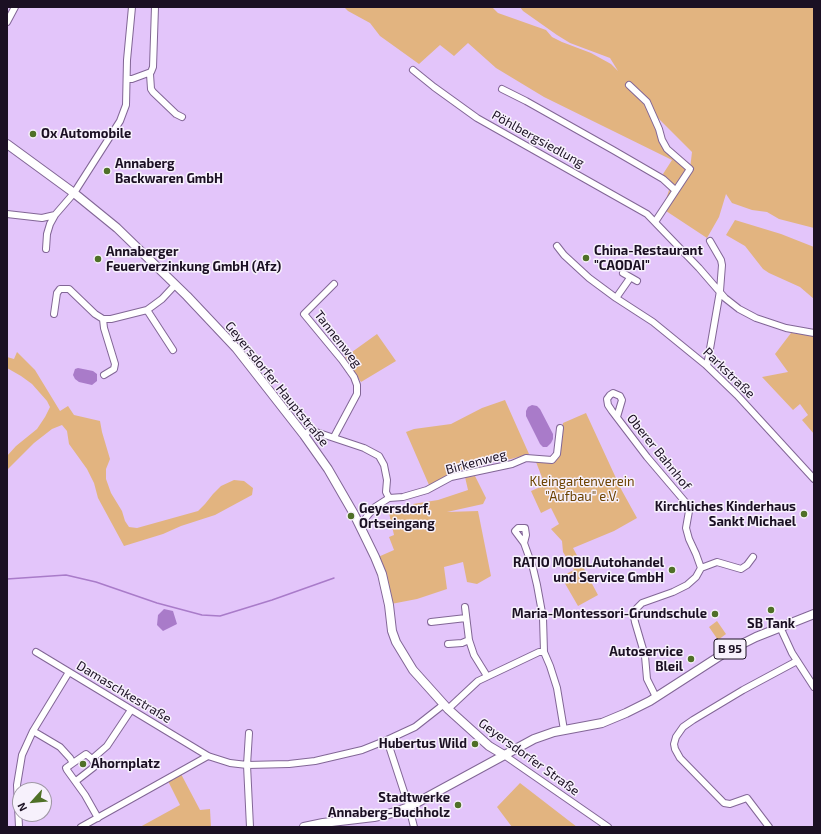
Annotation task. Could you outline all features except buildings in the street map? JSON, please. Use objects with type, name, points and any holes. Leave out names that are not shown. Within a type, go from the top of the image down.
[{"type":"main road","name":"Geyersdorfer Hauptstraße","points":[[7,144],[74,193],[116,228],[175,285],[236,348],[304,435],[328,469],[360,526],[382,574],[389,605],[392,630],[396,642],[413,670],[425,684]]},
{"type":"main road","name":"B 95","points":[[304,827],[392,813],[534,739],[564,730],[591,726],[635,709],[726,652],[780,627],[814,614]]},
{"type":"main road","name":"Geyersdorfer Straße","points":[[425,684],[446,707],[489,746],[504,755]]},
{"type":"street","points":[[7,22],[14,7]]},
{"type":"street","points":[[46,249],[47,234],[55,215],[74,193],[120,121],[126,105],[132,7]]},
{"type":"street","points":[[155,7],[153,68],[150,74],[151,89],[176,114],[182,117]]},
{"type":"street","name":"Pöhlbergsiedlung","points":[[413,70],[434,88],[477,118],[637,207],[655,222],[725,298],[739,309],[756,318],[786,328],[814,333]]},
{"type":"street","points":[[127,79],[150,74]]},
{"type":"street","points":[[629,84],[647,102],[667,149],[690,169],[655,222]]},
{"type":"street","name":"Pöhlbergsiedlung","points":[[502,89],[526,101],[663,179],[675,190]]},
{"type":"street","points":[[7,214],[42,218],[55,215]]},
{"type":"street","points":[[707,366],[720,291],[722,265],[721,260],[710,240]]},
{"type":"street","name":"Parkstraße","points":[[557,246],[564,255],[589,278],[653,322],[707,366],[737,395],[814,479]]},
{"type":"street","points":[[616,298],[634,279],[623,273]]},
{"type":"street","name":"Tannenweg","points":[[334,284],[304,314],[342,360],[354,377],[356,385],[357,394],[334,437]]},
{"type":"street","points":[[54,314],[57,294],[60,290],[69,289],[95,314],[103,319],[111,319],[147,310],[175,285]]},
{"type":"street","points":[[147,310],[173,350]]},
{"type":"street","points":[[103,319],[114,364],[114,369],[104,375]]},
{"type":"street","name":"Oberer Bahnhof","points":[[617,417],[646,457],[686,504],[689,511],[686,528],[701,568]]},
{"type":"street","name":"Birkenweg","points":[[360,526],[375,507],[389,498],[403,497],[428,490],[451,477],[512,464],[526,458],[552,460],[557,454],[560,428]]},
{"type":"street","points":[[304,435],[309,431],[313,431],[364,448],[379,456],[384,465],[387,480],[386,492],[389,498]]},
{"type":"street","points":[[524,543],[533,568],[540,600],[544,635],[544,652],[557,688],[564,730]]},
{"type":"street","points":[[656,697],[647,679],[645,656],[635,622],[634,612],[642,603],[673,592],[687,585],[696,577],[701,568],[718,562],[741,569],[747,565],[753,557]]},
{"type":"street","points":[[465,607],[469,640],[474,655],[487,676]]},
{"type":"street","points":[[431,622],[466,618]]},
{"type":"street","points":[[780,627],[792,653],[814,687]]},
{"type":"street","points":[[448,644],[462,643],[469,640]]},
{"type":"street","name":"Damaschkestraße","points":[[36,652],[208,756],[230,763],[247,765],[289,764],[315,761],[362,750],[415,727],[446,707],[478,681],[487,676],[539,652],[544,652]]},
{"type":"street","points":[[770,827],[747,798],[730,804],[724,803],[680,758],[674,744],[676,737],[683,727],[693,720],[743,690],[797,661]]},
{"type":"street","points":[[19,827],[18,776],[22,755],[33,730],[69,672]]},
{"type":"street","points":[[92,759],[107,746],[131,710]]},
{"type":"street","points":[[33,730],[63,749],[73,763]]},
{"type":"street","points":[[249,733],[247,765],[250,827]]},
{"type":"street","points":[[387,740],[414,827]]},
{"type":"street","points":[[197,762],[200,751]]},
{"type":"street","points":[[76,782],[94,767],[92,759],[86,754],[66,768],[85,795],[98,818]]},
{"type":"street","name":"Geyersdorfer Straße","points":[[504,755],[608,827]]},
{"type":"street","points":[[81,827],[188,769],[208,756]]},
{"type":"green space","points":[[344,7],[492,7],[498,13],[546,30],[552,37],[591,53],[611,64],[618,71],[610,58],[570,43],[523,11],[520,7],[814,7],[814,228],[779,219],[767,212],[752,210],[732,203],[726,194],[719,217],[707,238],[663,209],[669,190],[663,174],[672,160],[544,97],[496,68],[468,43],[454,56],[440,45],[419,64],[380,36],[370,23],[348,11]],"holes":[[[650,110],[692,152],[690,169],[662,140]]]},
{"type":"green space","points":[[735,220],[781,234],[814,247],[814,299],[800,287],[763,269],[745,246],[726,235]]},
{"type":"green space","points":[[791,333],[814,335],[814,434],[802,420],[808,415],[800,404],[793,410],[762,377],[788,372],[775,354]]},
{"type":"green space","points":[[377,334],[396,361],[361,382],[345,357]]},
{"type":"green space","points":[[17,352],[35,370],[60,411],[68,406],[74,415],[100,421],[110,459],[106,469],[106,479],[111,493],[122,511],[125,521],[129,527],[137,528],[198,511],[221,486],[234,480],[244,481],[253,488],[252,495],[215,515],[181,526],[163,534],[124,546],[98,498],[94,483],[87,469],[69,444],[67,431],[62,425],[52,429],[34,443],[7,470],[7,456],[16,446],[37,429],[50,407],[47,401],[32,384],[7,368],[7,357],[14,359]]},
{"type":"green space","points":[[505,400],[529,454],[454,472],[429,485],[406,432],[414,429],[451,424],[482,408]]},
{"type":"green space","name":"Kleingartenverein \"Aufbau\" e.V.","points":[[586,413],[621,489],[637,518],[614,531],[573,548],[598,595],[578,606],[563,580],[564,575],[574,570],[563,552],[562,541],[551,529],[559,524],[551,508],[541,513],[531,491],[545,485],[536,462],[558,455],[563,423]]},
{"type":"green space","points":[[475,476],[486,498],[483,504],[447,512],[478,511],[491,576],[477,584],[467,582],[463,562],[444,567],[447,589],[417,599],[391,604],[378,557],[394,550],[389,537],[394,535],[389,513],[413,510],[413,504],[438,500],[468,490],[465,477]]},
{"type":"green space","points":[[717,621],[726,634],[718,640],[709,627]]},
{"type":"green space","points":[[181,774],[200,810],[210,809],[211,827],[140,827],[180,805],[168,781]]},
{"type":"green space","points":[[520,783],[577,827],[512,827],[497,807]]},
{"type":"shaded area","points":[[78,368],[93,371],[97,374],[97,381],[92,385],[79,382],[73,375],[75,369]]},
{"type":"shaded area","points":[[532,405],[537,406],[540,409],[553,434],[553,439],[547,447],[543,447],[540,444],[526,416],[528,407]]},
{"type":"shaded area","points":[[164,609],[173,611],[177,624],[163,631],[157,625],[158,615]]},
{"type":"waterway","points":[[7,579],[66,575],[96,582],[157,603],[202,615],[220,616],[272,600],[334,578]]},
{"type":"place","name":"Ox Automobile","points":[[33,134]]},
{"type":"place","name":"Annaberg Backwaren GmbH","points":[[107,171]]},
{"type":"place","name":"China-Restaurant \"CAODAI\"","points":[[586,258]]},
{"type":"place","name":"Annaberger Feuerverzinkung GmbH (Afz)","points":[[98,259]]},
{"type":"place","name":"Kirchliches Kinderhaus Sankt Michael","points":[[804,514]]},
{"type":"place","name":"Geyersdorf, Ortseingang","points":[[351,516]]},
{"type":"place","name":"RATIO MOBILAutohandel und Service GmbH","points":[[672,570]]},
{"type":"place","name":"SB Tank","points":[[771,610]]},
{"type":"place","name":"Maria-Montessori-Grundschule","points":[[715,614]]},
{"type":"place","name":"Autoservice Bleil","points":[[691,659]]},
{"type":"place","name":"Hubertus Wild","points":[[475,744]]},
{"type":"place","name":"Ahornplatz","points":[[83,764]]},
{"type":"place","name":"Stadtwerke Annaberg-Buchholz","points":[[458,805]]}]
